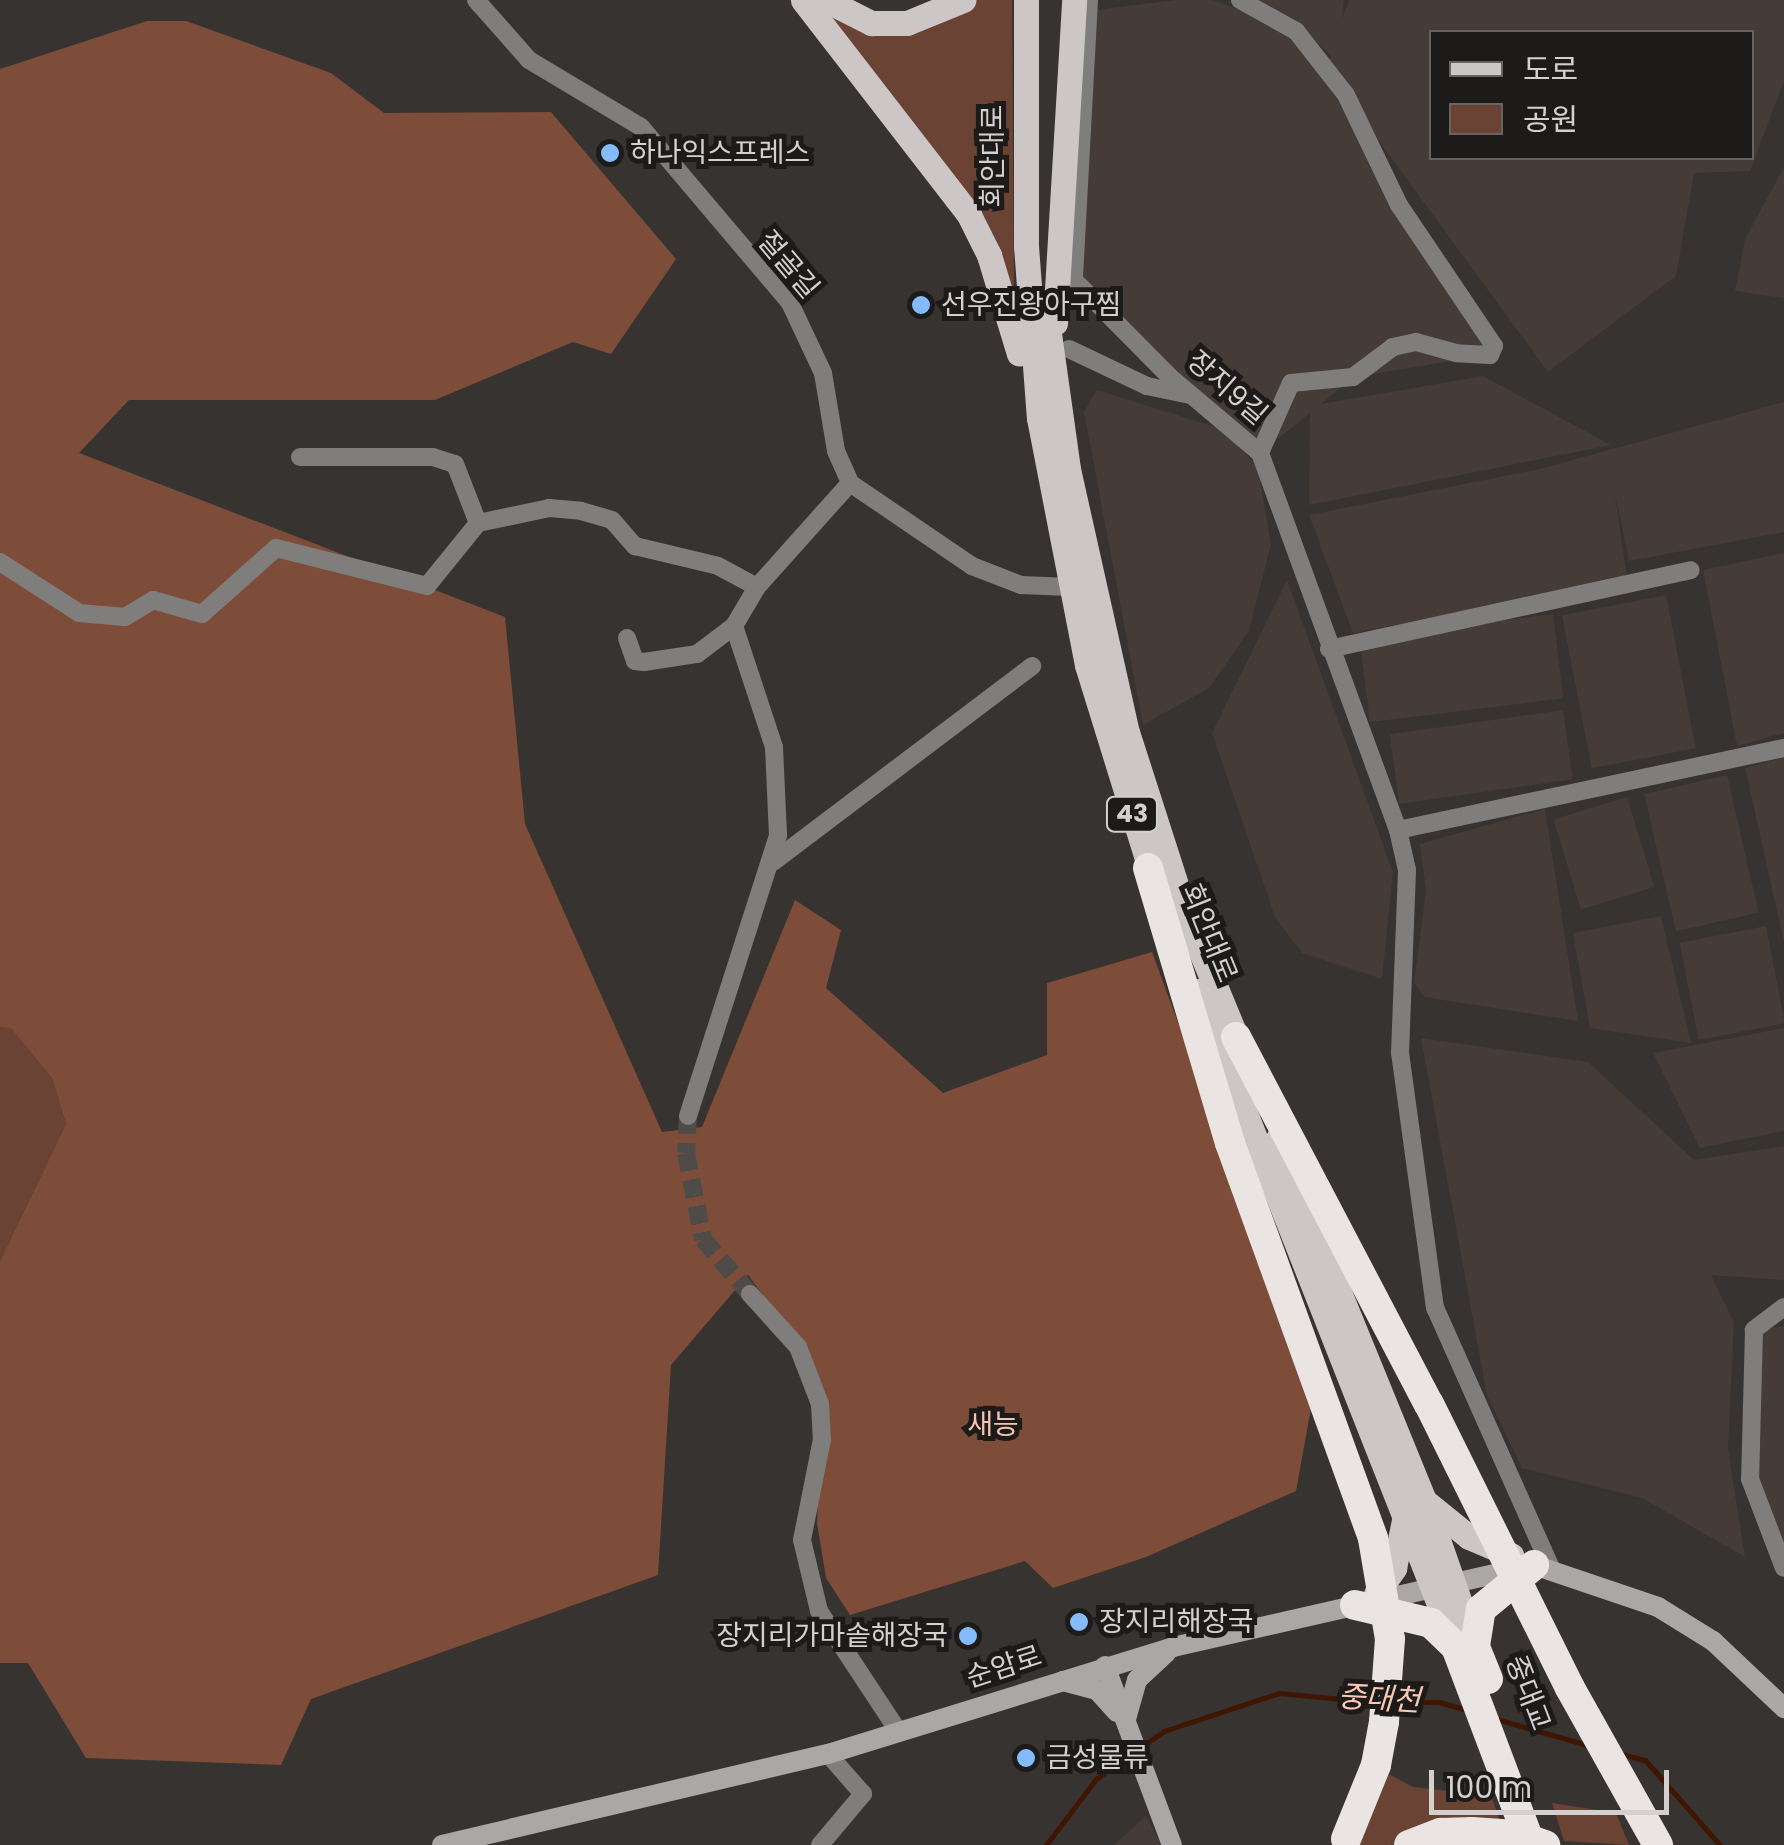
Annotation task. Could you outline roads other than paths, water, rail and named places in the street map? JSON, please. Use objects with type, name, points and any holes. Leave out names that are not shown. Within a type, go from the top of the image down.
[{"type":"highway","points":[[1148,868],[1230,1143],[1373,1538],[1390,1639],[1384,1722],[1376,1765],[1344,1842]]},
{"type":"highway","points":[[1236,1036],[1429,1404],[1570,1688],[1658,1845]]},
{"type":"highway","points":[[1364,1601],[1431,1622],[1465,1646],[1480,1609],[1542,1567]]},
{"type":"highway","name":"중대교","points":[[1465,1646],[1538,1834]]},
{"type":"highway","points":[[1570,1688],[1638,1845]]},
{"type":"highway","points":[[1408,1845],[1441,1833],[1538,1834]]},
{"type":"main road","points":[[803,0],[927,156],[989,254],[1015,332],[1050,484]]},
{"type":"main road","points":[[826,0],[871,23],[907,23],[963,0]]},
{"type":"main road","name":"회안대로","points":[[1026,0],[1026,246],[1050,484],[1070,586],[1148,868],[1415,1508]]},
{"type":"main road","name":"회안대로","points":[[1041,0],[1043,240],[1053,373],[1068,469],[1127,732],[1185,913],[1236,1036],[1465,1646]]},
{"type":"main road","points":[[1053,373],[1074,0]]},
{"type":"main road","points":[[1364,1601],[1394,1568],[1415,1508],[1542,1567]]},
{"type":"street","name":"절골길","points":[[476,0],[529,60],[641,128],[790,303],[824,373],[836,450],[850,483]]},
{"type":"street","name":"장지9길","points":[[1089,0],[1074,280],[1260,453],[1398,830],[1407,870],[1400,1053],[1435,1308],[1542,1567]]},
{"type":"street","points":[[1240,0],[1296,31],[1346,95],[1399,205],[1494,346],[1490,355],[1416,342],[1393,347],[1353,377],[1291,383],[1260,453]]},
{"type":"street","points":[[1069,350],[1148,386],[1198,397]]},
{"type":"street","points":[[300,457],[433,457],[456,464],[478,523]]},
{"type":"street","points":[[627,638],[635,661],[697,654],[734,626],[757,587],[850,483],[972,566],[1021,585],[1070,586]]},
{"type":"street","points":[[0,562],[24,572],[78,612],[125,617],[152,600],[202,614],[276,548],[428,586],[478,523],[549,508],[581,511],[612,520],[635,546],[718,566],[757,587]]},
{"type":"street","points":[[1329,649],[1690,570]]},
{"type":"street","points":[[688,1116],[773,862],[780,804],[774,747],[734,626]]},
{"type":"street","points":[[773,862],[1032,666]]},
{"type":"street","points":[[1398,830],[1784,748]]},
{"type":"street","points":[[750,1294],[798,1347],[820,1404],[822,1439],[802,1540],[819,1611],[898,1731]]},
{"type":"street","points":[[1784,1306],[1754,1330],[1750,1479],[1784,1568]]},
{"type":"street","name":"순암로","points":[[442,1845],[828,1754],[1051,1680],[1173,1647],[1441,1582],[1542,1567],[1658,1606],[1714,1641],[1784,1708]]},
{"type":"street","points":[[1125,1721],[1137,1680],[1173,1647]]},
{"type":"street","points":[[1105,1666],[1172,1845]]},
{"type":"street","points":[[1051,1680],[1097,1690],[1125,1721]]},
{"type":"street","points":[[820,1845],[863,1794],[828,1754]]},
{"type":"waterway","name":"중대천","points":[[1141,1747],[1164,1731],[1279,1693],[1373,1702]]},
{"type":"waterway","name":"중대천","points":[[1394,1702],[1439,1702],[1467,1710]]},
{"type":"waterway","name":"중대천","points":[[1496,1719],[1587,1745]]},
{"type":"waterway","name":"중대천","points":[[1046,1845],[1096,1779],[1132,1753]]},
{"type":"waterway","name":"중대천","points":[[1622,1754],[1645,1760],[1720,1845]]},
{"type":"tunnel","points":[[688,1116],[686,1153],[703,1239],[750,1294]]},
{"type":"place","name":"하나익스프레스","points":[[610,153]]},
{"type":"place","name":"선우진왕아구찜","points":[[921,305]]},
{"type":"place","name":"장지리해장국","points":[[1079,1622]]},
{"type":"place","name":"장지리가마솥해장국","points":[[968,1636]]},
{"type":"place","name":"금성물류","points":[[1026,1758]]},
{"type":"park label","name":"새능","points":[[993,1425]]}]
